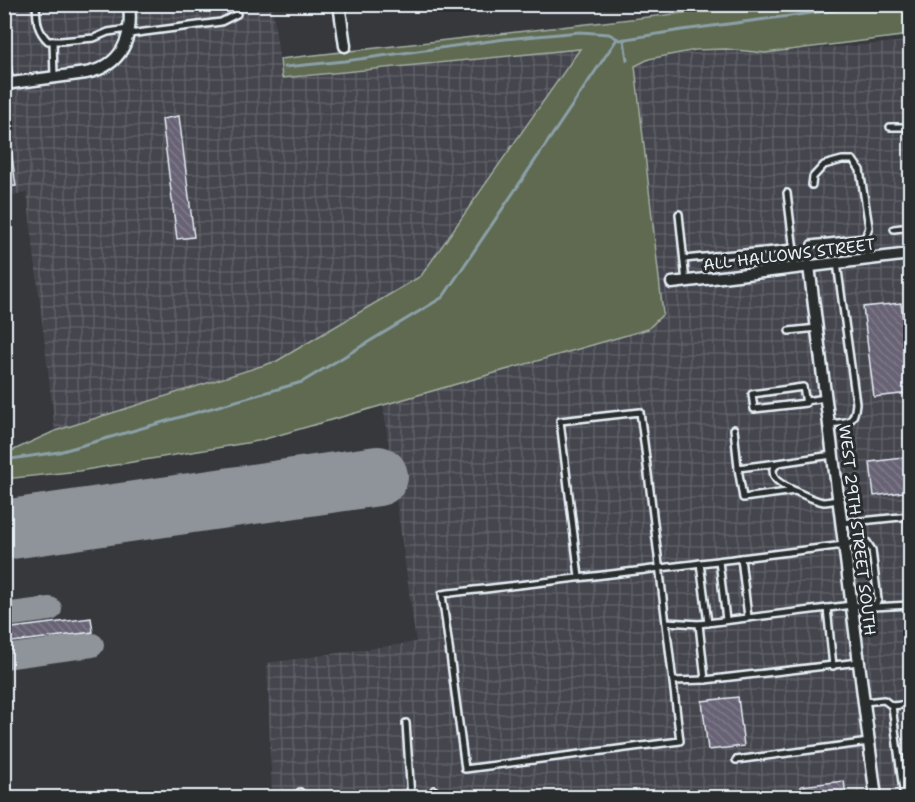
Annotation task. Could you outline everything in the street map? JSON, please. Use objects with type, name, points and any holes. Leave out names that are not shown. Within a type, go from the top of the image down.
[{"type":"street","points":[[7,84],[98,71],[121,52],[129,31],[129,4]]},
{"type":"street","points":[[339,4],[345,46]]},
{"type":"street","name":"ALL HALLOWS STREET","points":[[672,283],[910,254]]},
{"type":"street","name":"WEST 29TH STREET SOUTH","points":[[809,266],[876,798]]},
{"type":"lane","points":[[36,4],[38,26],[41,34],[48,41],[94,38],[108,32],[221,22],[237,14]]},
{"type":"lane","points":[[53,41],[54,77]]},
{"type":"lane","points":[[4,47],[7,84]]},
{"type":"lane","points":[[890,127],[910,128]]},
{"type":"lane","points":[[812,185],[813,177],[824,165],[842,160],[853,160],[860,170],[866,204],[869,227],[865,238],[867,259]]},
{"type":"lane","points":[[787,193],[796,268]]},
{"type":"lane","points":[[679,214],[686,282]]},
{"type":"lane","points":[[894,229],[910,227]]},
{"type":"lane","points":[[811,244],[865,238]]},
{"type":"lane","points":[[684,259],[794,248]]},
{"type":"lane","points":[[829,424],[850,421],[854,416],[856,403],[837,263]]},
{"type":"lane","points":[[789,331],[817,328]]},
{"type":"lane","points":[[805,401],[803,387],[752,394],[754,409],[806,403],[805,401],[826,398]]},
{"type":"lane","points":[[579,578],[560,422],[640,412],[660,568],[680,741],[465,769],[442,594],[579,578],[660,568],[700,563],[718,561],[858,541],[867,542],[872,550],[878,600],[873,607]]},
{"type":"lane","points":[[734,429],[743,498],[797,491]]},
{"type":"lane","points":[[738,468],[833,455]]},
{"type":"lane","points":[[778,463],[773,469],[775,479],[824,502],[839,500]]},
{"type":"lane","points":[[842,523],[910,516]]},
{"type":"lane","points":[[741,558],[748,617]]},
{"type":"lane","points":[[718,561],[726,620]]},
{"type":"lane","points":[[700,563],[708,622]]},
{"type":"lane","points":[[666,622],[699,624],[852,605],[873,607],[910,605]]},
{"type":"lane","points":[[827,608],[833,666]]},
{"type":"lane","points":[[699,624],[705,680]]},
{"type":"lane","points":[[673,681],[705,680],[859,663]]},
{"type":"lane","points":[[864,702],[884,700],[892,706],[910,704]]},
{"type":"lane","points":[[892,706],[904,798]]},
{"type":"lane","points":[[406,723],[411,798]]},
{"type":"lane","points":[[735,760],[869,742]]},
{"type":"lane","points":[[434,790],[435,798]]},
{"type":"shaded area","points":[[4,5],[272,5],[282,78],[581,49],[421,276],[277,361],[55,431],[27,193],[5,196]]},
{"type":"shaded area","points":[[910,41],[910,797],[272,797],[267,663],[416,642],[383,405],[648,329],[663,314],[634,66],[665,56],[726,49],[765,53]]},
{"type":"green space","points":[[762,4],[910,5],[910,35],[765,53],[726,49],[696,50],[649,59],[635,66],[663,314],[648,329],[258,441],[79,471],[5,479],[5,454],[55,431],[277,361],[421,276],[580,49],[282,78],[280,59]]},
{"type":"building","points":[[179,116],[194,237],[177,239],[162,119]]},
{"type":"building","points":[[4,134],[9,134],[16,186],[4,187]]},
{"type":"building","points":[[901,303],[910,393],[874,397],[863,307]]},
{"type":"building","points":[[910,457],[910,491],[874,496],[870,462]]},
{"type":"building","points":[[91,618],[93,632],[4,643],[4,629]]},
{"type":"building","points":[[738,697],[744,746],[708,750],[702,701]]},
{"type":"building","points":[[844,781],[846,798],[774,798],[774,793],[801,790],[801,786]]},
{"type":"waterway","points":[[285,67],[505,39],[580,32],[609,34],[620,40],[881,4]]},
{"type":"waterway","points":[[4,460],[59,452],[302,382],[443,297],[617,39]]},
{"type":"waterway","points":[[624,39],[627,60]]},
{"type":"taxiway","points":[[4,615],[50,609]]},
{"type":"taxiway","points":[[4,657],[92,645]]},
{"type":"runway","points":[[4,530],[378,476]]}]
